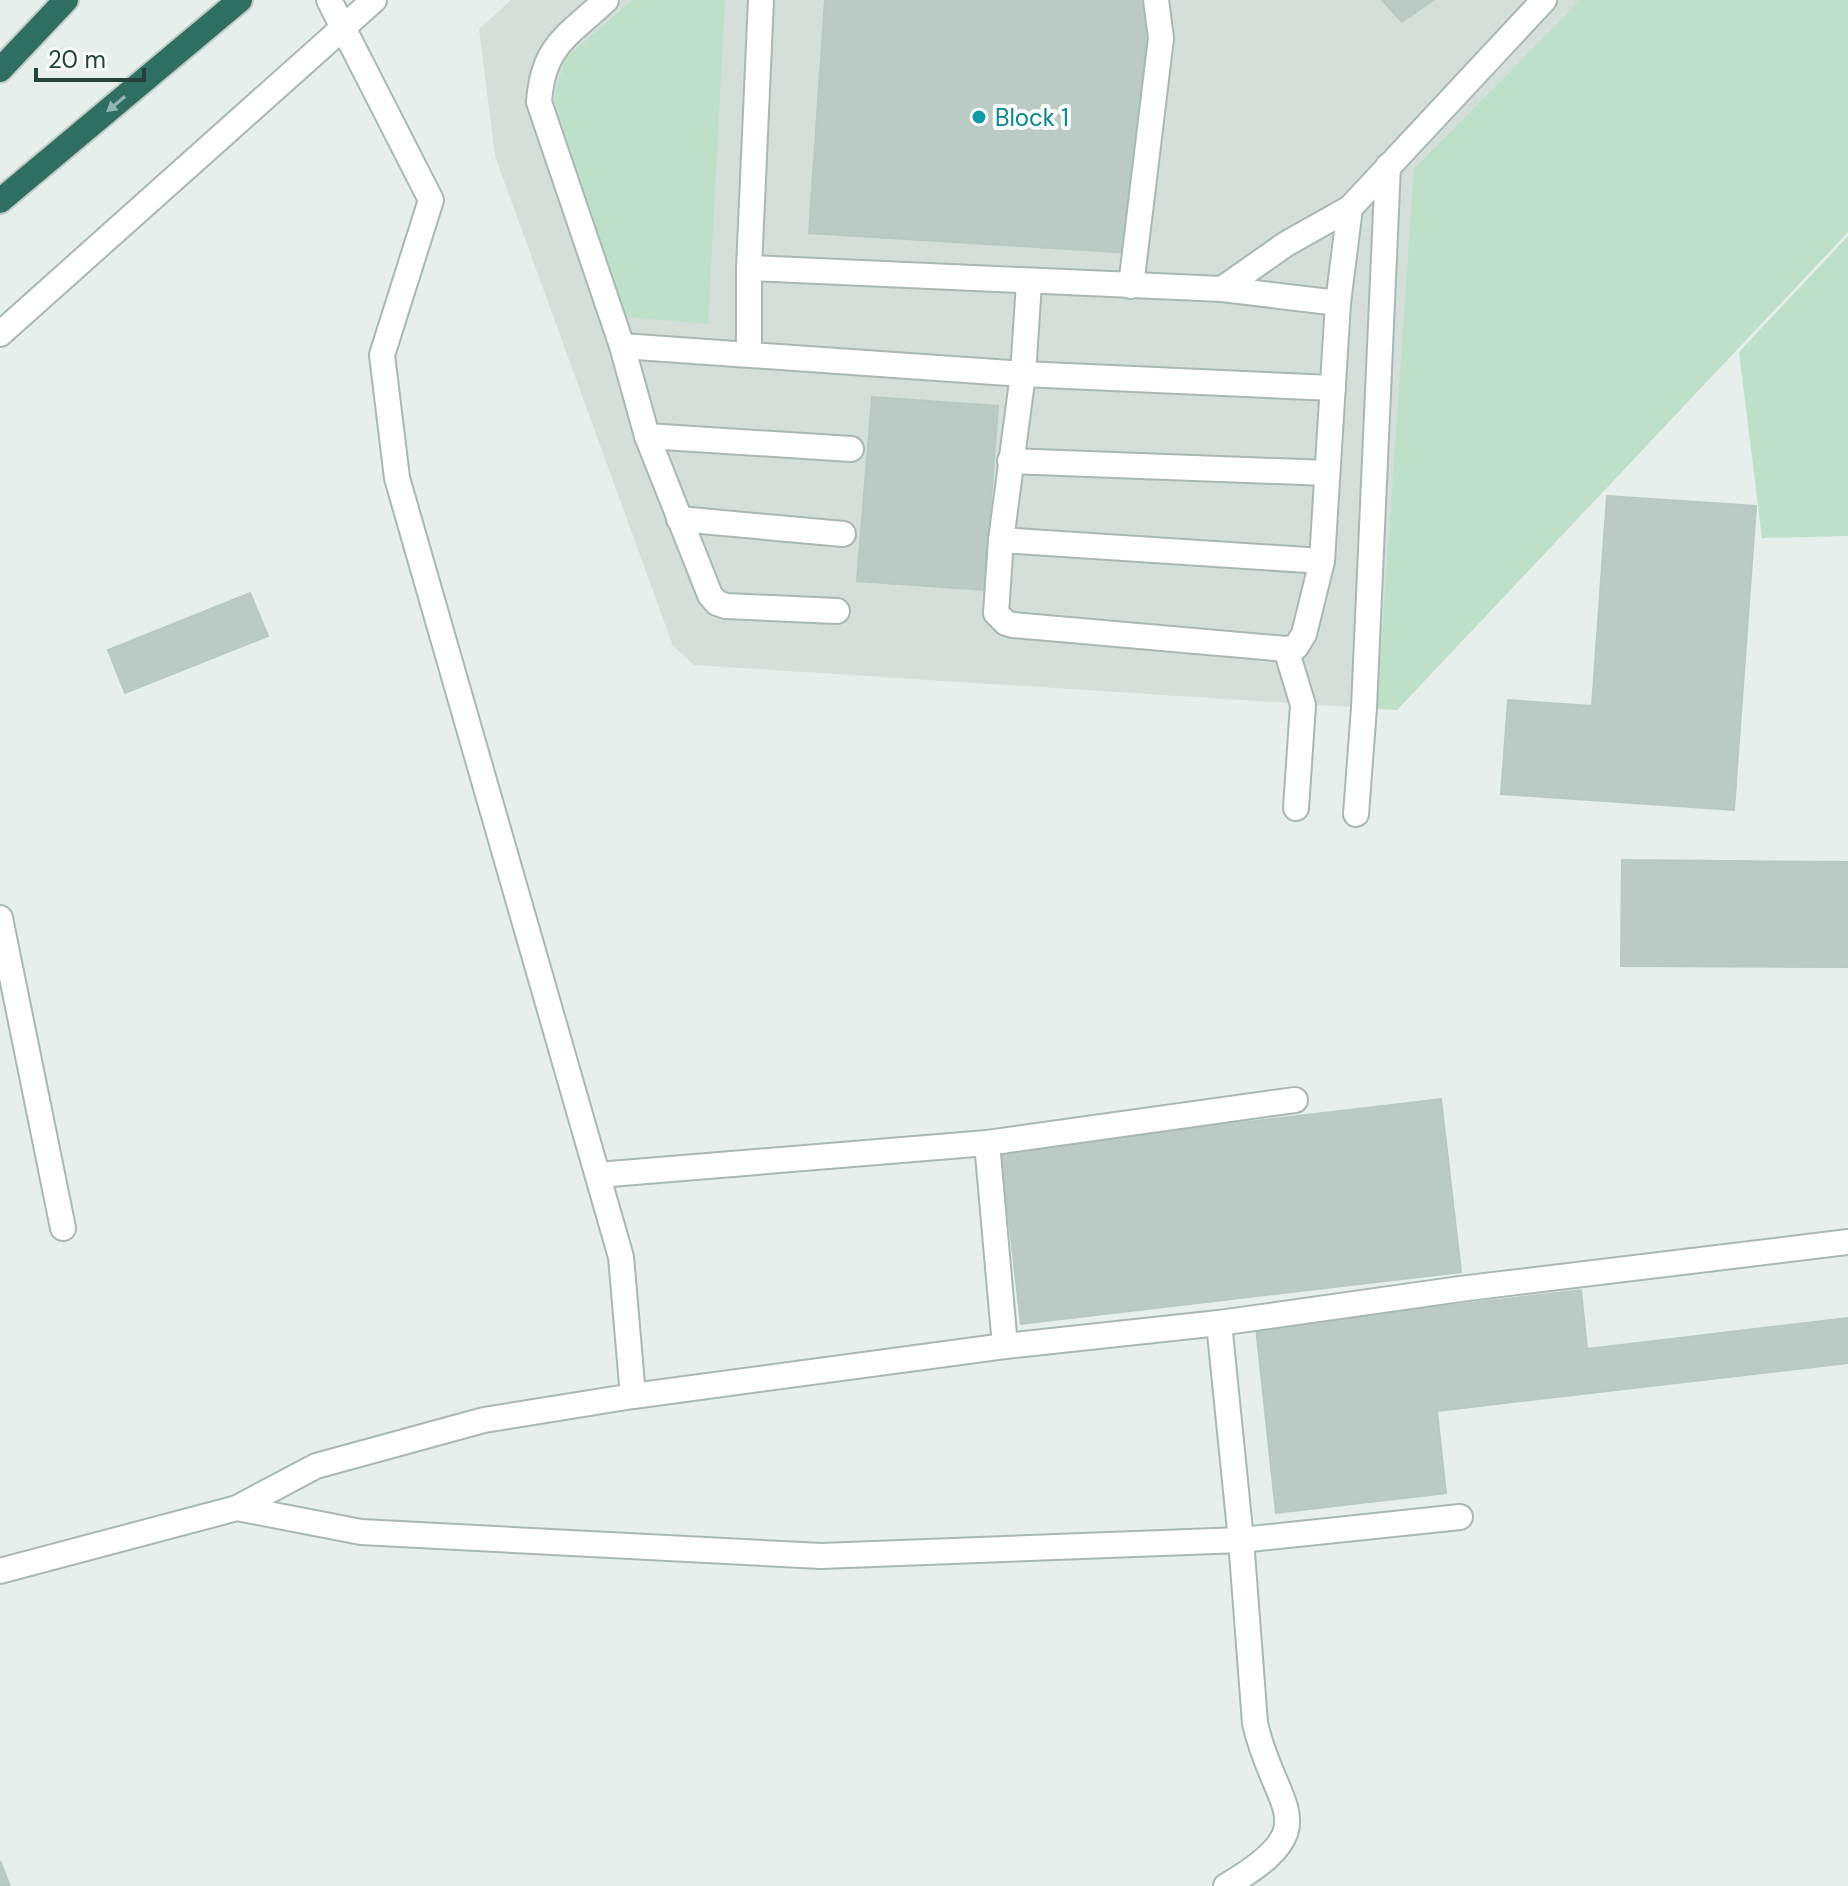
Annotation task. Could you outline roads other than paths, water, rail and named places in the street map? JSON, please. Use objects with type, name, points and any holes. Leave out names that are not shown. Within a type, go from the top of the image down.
[{"type":"highway","points":[[0,70],[66,0]]},
{"type":"highway","points":[[0,201],[240,0]]},
{"type":"street","points":[[329,0],[431,200],[382,355],[397,478],[621,1257],[633,1396]]},
{"type":"street","points":[[0,334],[374,0]]},
{"type":"street","points":[[606,0],[548,58],[541,79],[539,102],[622,346],[647,436],[705,588],[717,603],[837,611]]},
{"type":"street","points":[[749,354],[749,268],[761,0]]},
{"type":"street","points":[[1131,286],[1161,38],[1156,0]]},
{"type":"street","points":[[1222,289],[1286,244],[1350,208],[1544,0]]},
{"type":"street","points":[[1356,814],[1364,708],[1388,166]]},
{"type":"street","points":[[1029,283],[1023,374],[1010,461],[995,608],[1006,623],[1286,649],[1296,647],[1304,634],[1322,561],[1338,303],[1350,208]]},
{"type":"street","points":[[749,268],[1029,283],[1222,289],[1338,303]]},
{"type":"street","points":[[622,346],[1023,374],[1333,388]]},
{"type":"street","points":[[647,436],[851,449]]},
{"type":"street","points":[[1010,461],[1327,473]]},
{"type":"street","points":[[679,519],[843,534]]},
{"type":"street","points":[[1001,540],[1322,561]]},
{"type":"street","points":[[1286,649],[1303,705],[1296,808]]},
{"type":"street","points":[[1,924],[63,1228]]},
{"type":"street","points":[[598,1175],[987,1143],[1295,1100]]},
{"type":"street","points":[[987,1143],[1005,1346]]},
{"type":"street","points":[[0,1571],[237,1508],[316,1466],[484,1420],[633,1396],[1005,1346],[1219,1323],[1460,1289],[1848,1242]]},
{"type":"street","points":[[1219,1323],[1241,1540],[1255,1723],[1261,1749],[1287,1807],[1288,1824],[1282,1841],[1268,1858],[1226,1886]]},
{"type":"street","points":[[237,1508],[361,1532],[821,1556],[1241,1540],[1460,1517]]},
{"type":"place","name":"Block 1","points":[[979,117]]}]
